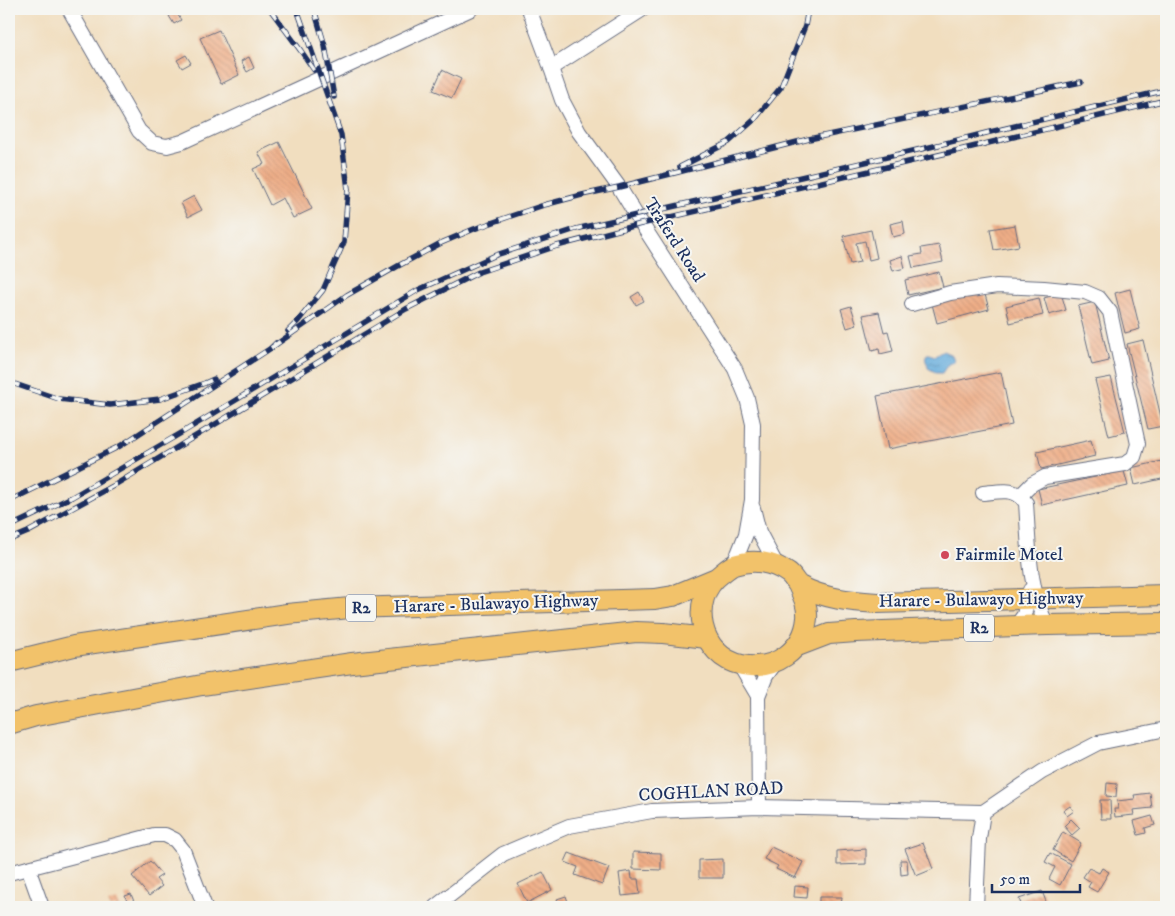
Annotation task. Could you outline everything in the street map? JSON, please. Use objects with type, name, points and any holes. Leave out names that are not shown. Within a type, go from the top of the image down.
[{"type":"highway","name":"Harare - Bulawayo Highway","points":[[9,662],[74,646],[287,614],[350,608],[655,599],[672,596],[714,579],[732,566],[747,562],[762,562],[777,566],[789,574],[798,585],[805,600],[807,617],[804,633],[795,647],[786,656],[764,666],[739,664],[726,659],[715,650],[707,638],[702,623],[701,607],[706,592],[714,579]]},
{"type":"highway","name":"Harare - Bulawayo Highway","points":[[798,585],[824,596],[846,601],[878,603],[1032,592],[1166,595]]},
{"type":"highway","name":"Harare - Bulawayo Highway","points":[[795,647],[829,634],[856,632],[1166,623]]},
{"type":"highway","name":"Harare - Bulawayo Highway","points":[[9,724],[36,716],[202,684],[352,663],[636,632],[707,638]]},
{"type":"street","points":[[69,9],[139,131],[152,143],[167,146],[182,142],[471,9]]},
{"type":"street","name":"Traferd Road","points":[[529,9],[562,100],[579,132],[619,187],[735,370],[747,398],[753,424],[752,500],[746,534],[732,566]]},
{"type":"street","points":[[551,68],[643,9]]},
{"type":"street","points":[[912,304],[950,293],[997,286],[1085,292],[1099,298],[1110,312],[1138,444],[1134,458],[1125,464],[1045,477],[1032,484],[1020,496]]},
{"type":"street","points":[[983,494],[1010,491],[1020,496],[1026,503],[1032,592],[1047,625]]},
{"type":"street","name":"Traferd Road","points":[[752,500],[759,532],[777,566]]},
{"type":"street","points":[[1016,626],[1024,615],[1032,592]]},
{"type":"street","points":[[760,807],[758,696],[766,676],[776,662]]},
{"type":"street","points":[[739,664],[758,696]]},
{"type":"street","points":[[976,907],[979,839],[983,812],[1042,772],[1098,744],[1166,729]]},
{"type":"street","name":"COGHLAN ROAD","points":[[435,907],[503,854],[569,826],[652,811],[760,807],[983,812]]},
{"type":"street","points":[[9,872],[154,835],[165,835],[175,840],[183,850],[205,907]]},
{"type":"street","points":[[28,868],[42,907]]},
{"type":"water","points":[[943,351],[952,355],[954,360],[948,364],[942,373],[937,373],[928,368],[926,356],[929,354],[935,356]]},
{"type":"building","points":[[176,12],[181,20],[174,24],[169,16]]},
{"type":"building","points":[[219,30],[239,75],[221,84],[200,38]]},
{"type":"building","points":[[186,55],[191,63],[182,68],[177,60]]},
{"type":"building","points":[[249,57],[254,68],[247,72],[241,61]]},
{"type":"building","points":[[442,70],[461,79],[452,98],[433,90]]},
{"type":"building","points":[[279,142],[312,209],[293,218],[283,198],[270,205],[253,169],[264,164],[258,152]]},
{"type":"building","points":[[194,196],[202,210],[188,217],[181,203]]},
{"type":"building","points":[[903,221],[905,234],[893,237],[890,224]]},
{"type":"building","points":[[1015,225],[1019,246],[994,250],[990,229]]},
{"type":"building","points":[[871,230],[877,258],[869,260],[865,241],[856,243],[860,262],[850,264],[843,236]]},
{"type":"building","points":[[939,245],[943,262],[913,268],[910,256],[922,254],[921,248]]},
{"type":"building","points":[[902,256],[905,268],[893,271],[890,260]]},
{"type":"building","points":[[939,272],[943,287],[908,295],[905,280]]},
{"type":"building","points":[[1130,289],[1140,329],[1125,333],[1115,293]]},
{"type":"building","points":[[984,291],[989,309],[937,323],[932,304]]},
{"type":"building","points":[[639,292],[644,301],[636,305],[631,297]]},
{"type":"building","points":[[1061,293],[1066,310],[1049,315],[1044,298]]},
{"type":"building","points":[[1039,298],[1043,315],[1010,323],[1006,306]]},
{"type":"building","points":[[1095,302],[1109,361],[1092,365],[1078,306]]},
{"type":"building","points":[[851,306],[857,325],[847,328],[841,309]]},
{"type":"building","points":[[879,312],[884,332],[888,331],[893,351],[880,354],[879,349],[872,351],[863,315]]},
{"type":"building","points":[[1143,340],[1163,426],[1148,429],[1127,344]]},
{"type":"building","points":[[1001,372],[1012,425],[888,449],[877,396]]},
{"type":"building","points":[[1111,377],[1125,432],[1109,436],[1095,380]]},
{"type":"building","points":[[1091,440],[1095,456],[1041,469],[1037,452]]},
{"type":"building","points":[[1166,460],[1166,478],[1135,485],[1131,468]]},
{"type":"building","points":[[1124,471],[1128,486],[1042,505],[1038,489]]},
{"type":"building","points":[[1107,783],[1117,784],[1116,797],[1106,796]]},
{"type":"building","points":[[1150,793],[1152,808],[1133,810],[1134,815],[1115,817],[1114,809],[1118,809],[1117,801],[1135,799],[1134,795]]},
{"type":"building","points":[[1100,800],[1110,800],[1111,819],[1101,819]]},
{"type":"building","points":[[1070,806],[1074,811],[1067,816],[1063,811]]},
{"type":"building","points":[[1152,816],[1155,825],[1145,828],[1146,833],[1138,835],[1134,821]]},
{"type":"building","points":[[1071,819],[1080,828],[1072,835],[1064,826]]},
{"type":"building","points":[[1063,832],[1081,843],[1071,861],[1053,850]]},
{"type":"building","points":[[923,843],[933,869],[916,876],[905,849]]},
{"type":"building","points":[[771,847],[803,862],[795,878],[776,869],[778,866],[764,859]]},
{"type":"building","points":[[866,849],[866,864],[837,865],[837,851]]},
{"type":"building","points":[[633,852],[661,853],[661,870],[633,869]]},
{"type":"building","points":[[569,853],[609,868],[602,885],[575,875],[578,867],[565,862]]},
{"type":"building","points":[[1050,853],[1071,864],[1060,885],[1049,879],[1055,867],[1045,862]]},
{"type":"building","points":[[723,859],[723,878],[699,878],[699,860]]},
{"type":"building","points":[[900,860],[907,860],[908,874],[901,875]]},
{"type":"building","points":[[150,861],[162,875],[156,879],[162,886],[149,896],[132,876]]},
{"type":"building","points":[[1089,868],[1099,873],[1102,868],[1109,872],[1097,892],[1088,887],[1091,882],[1083,877]]},
{"type":"building","points":[[631,871],[632,879],[638,879],[640,894],[622,896],[619,873]]},
{"type":"building","points":[[543,872],[552,890],[527,903],[518,884]]},
{"type":"building","points":[[795,886],[808,887],[807,898],[794,897]]},
{"type":"building","points":[[1042,891],[1048,907],[1012,907],[1021,904],[1019,899]]},
{"type":"building","points":[[131,894],[135,904],[129,907],[125,896]]},
{"type":"building","points":[[566,896],[569,905],[560,907],[557,899]]},
{"type":"building","points":[[819,897],[842,897],[841,907],[819,907]]},
{"type":"building","points":[[117,900],[120,907],[110,907],[108,903]]},
{"type":"railway","points":[[270,9],[314,70]]},
{"type":"railway","points":[[288,331],[323,290],[344,242],[348,189],[341,135],[297,9]]},
{"type":"railway","points":[[314,9],[325,46],[334,97]]},
{"type":"railway","points":[[680,167],[729,142],[755,119],[781,87],[805,26],[808,9]]},
{"type":"railway","points":[[271,348],[347,295],[441,243],[474,229],[544,205],[809,139],[1081,82]]},
{"type":"railway","points":[[9,527],[72,497],[418,290],[496,255],[576,229],[1166,90]]},
{"type":"railway","points":[[9,540],[28,532],[113,486],[406,309],[479,272],[557,246],[641,224],[1166,100]]},
{"type":"railway","points":[[9,501],[120,446],[276,343]]},
{"type":"railway","points":[[9,382],[59,399],[110,405],[160,399],[214,379]]},
{"type":"place","name":"Fairmile Motel","points":[[945,555]]}]
